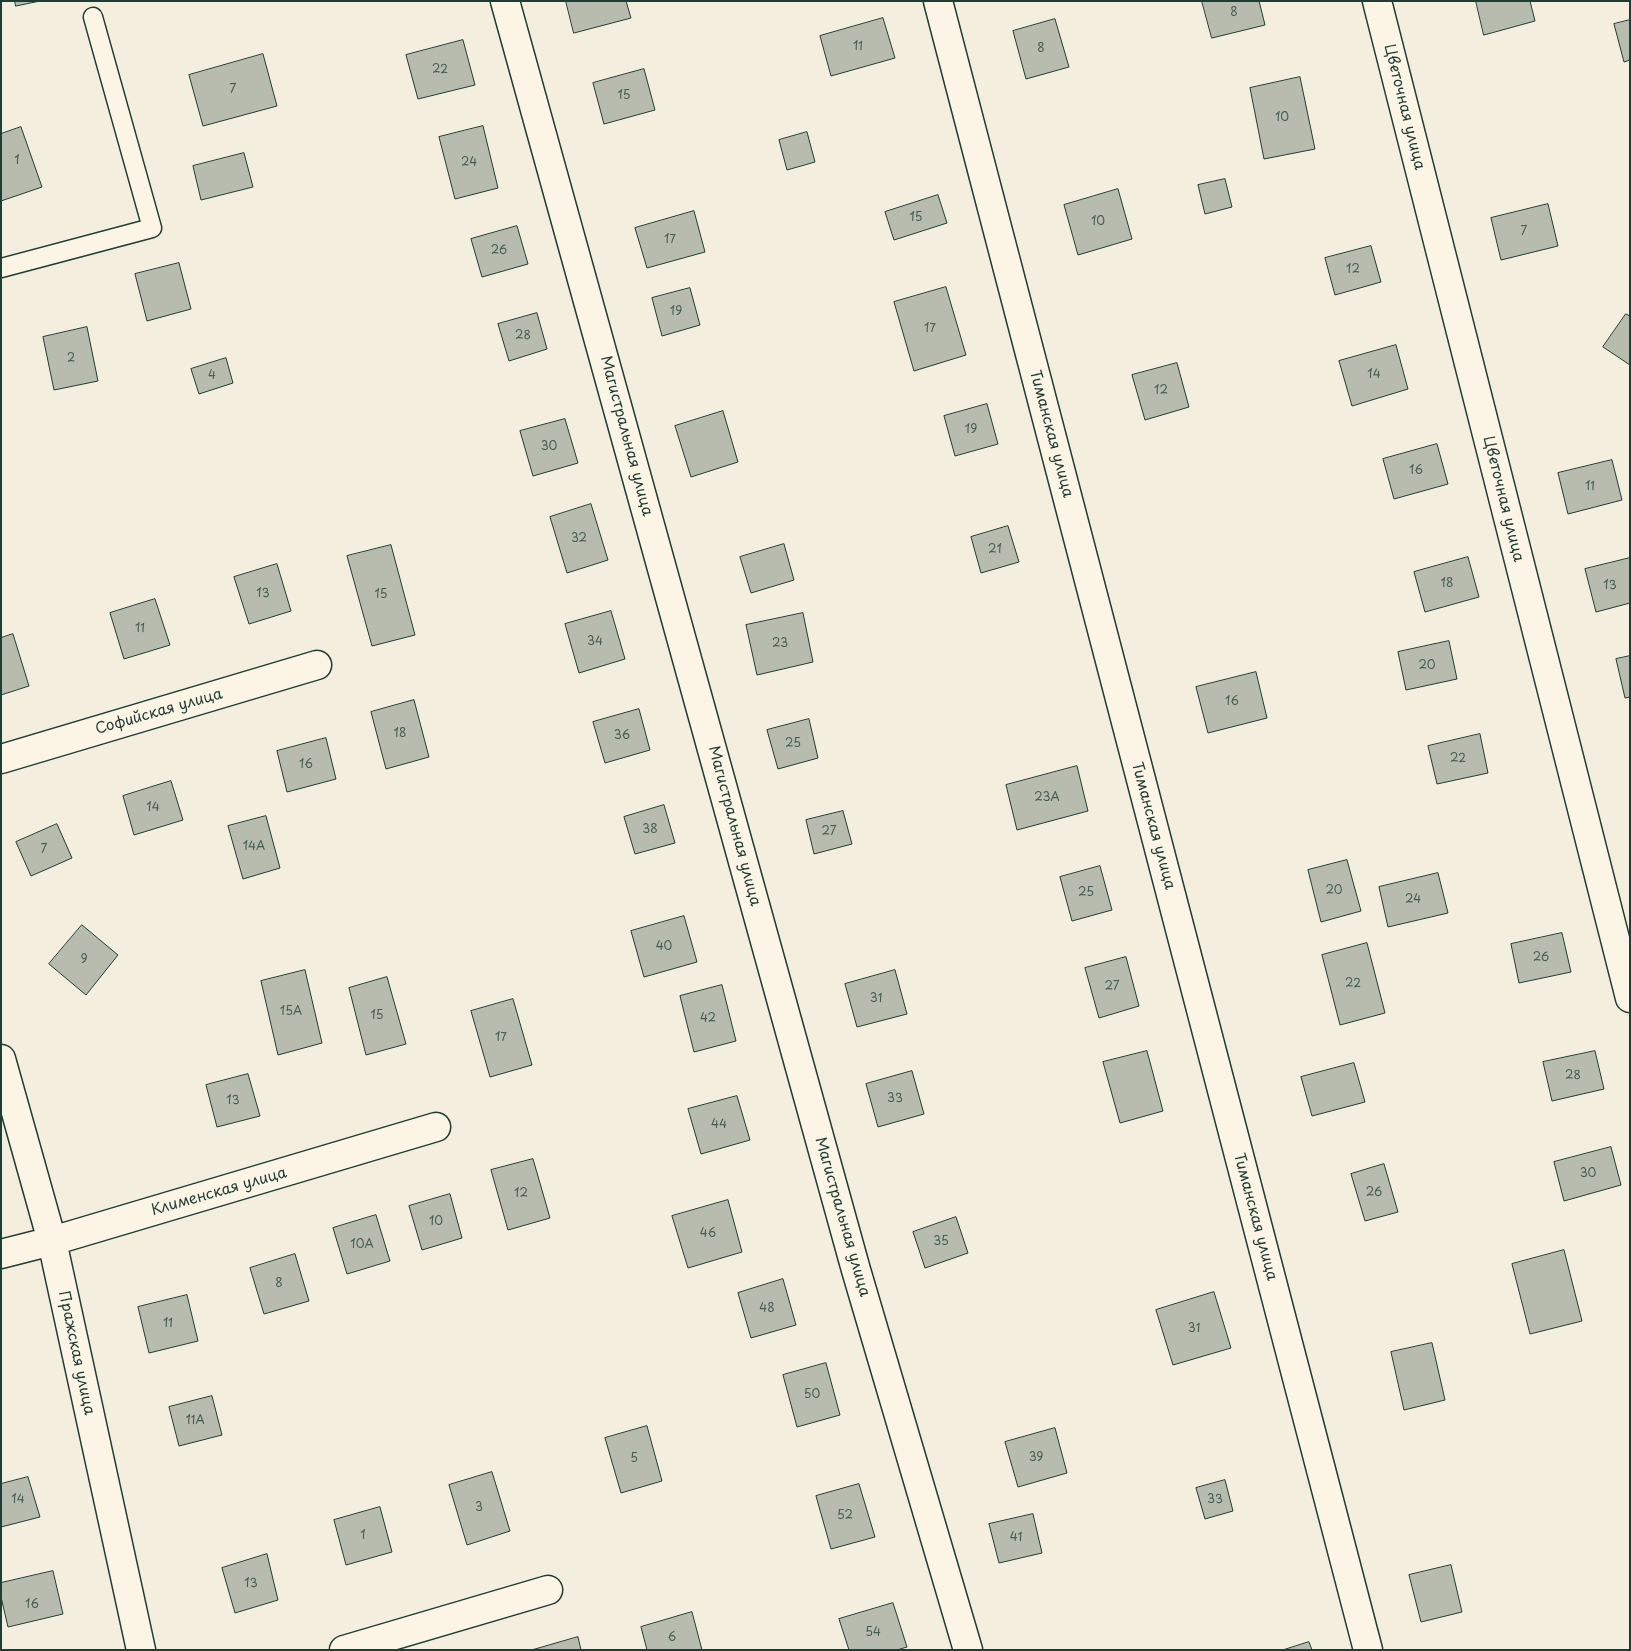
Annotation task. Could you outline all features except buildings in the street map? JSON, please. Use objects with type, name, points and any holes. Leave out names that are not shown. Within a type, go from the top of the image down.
[{"type":"street","name":"Магистральная улица","points":[[505,1],[854,1260],[968,1650]]},
{"type":"street","name":"Тиманская улица","points":[[938,1],[1368,1650]]},
{"type":"street","name":"Цветочная улица","points":[[1377,1],[1630,998]]},
{"type":"street","name":"Софийская улица","points":[[1,758],[317,665]]},
{"type":"street","name":"Пражская улица","points":[[1,1059],[52,1241],[141,1650]]},
{"type":"street","name":"Клименская улица","points":[[1,1254],[52,1241],[436,1128]]},
{"type":"street","points":[[344,1650],[548,1590]]},
{"type":"lane","points":[[1,268],[152,228],[93,17]]}]
